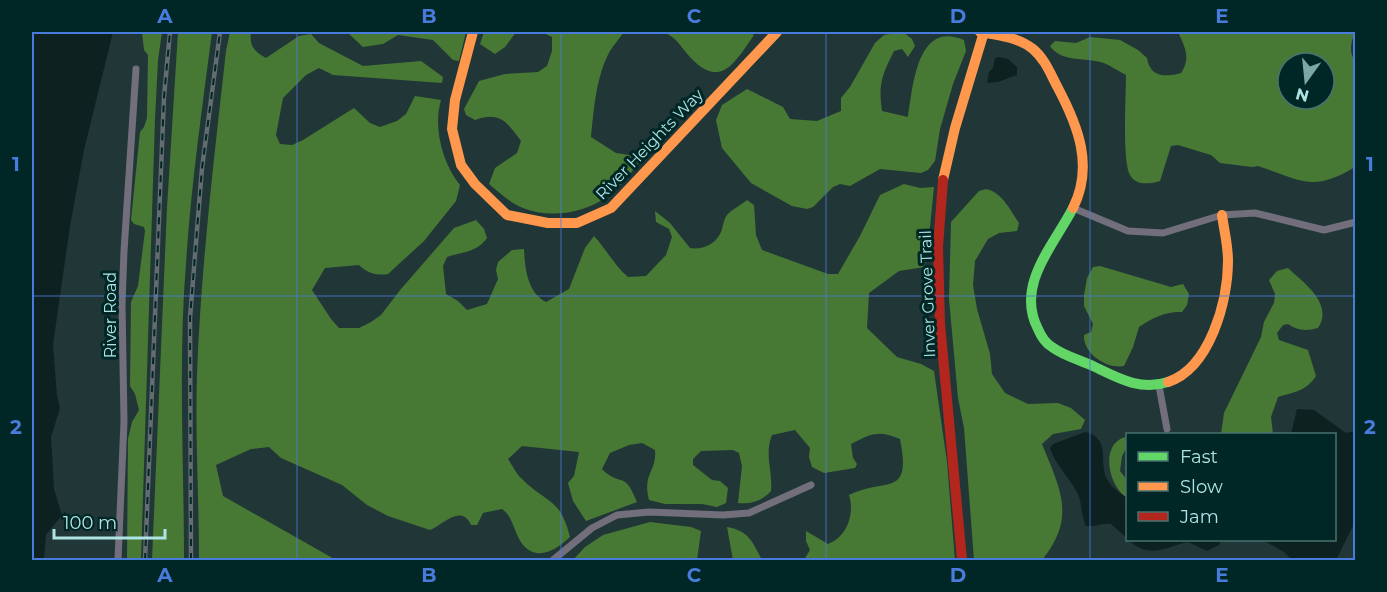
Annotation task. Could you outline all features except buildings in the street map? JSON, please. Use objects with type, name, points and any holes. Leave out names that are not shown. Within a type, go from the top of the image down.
[{"type":"street","name":"River Heights Way","points":[[473,32],[455,100],[452,129],[461,165],[485,195],[507,215],[548,223],[577,223],[611,208],[777,32]]},
{"type":"street","points":[[982,32],[1017,40],[1038,53],[1070,108],[1080,132],[1084,155],[1082,184],[1073,208],[1037,271],[1030,289],[1029,308],[1035,327],[1050,346],[1132,385],[1159,386],[1185,375],[1200,356],[1215,325],[1226,294],[1229,262],[1222,215]]},
{"type":"street","name":"Inver Grove Trail","points":[[962,561],[940,324],[938,247],[942,183],[982,32]]},
{"type":"street","name":"River Road","points":[[118,561],[124,422],[122,304],[136,69]]},
{"type":"street","points":[[1073,208],[1128,231],[1163,233],[1222,215],[1255,213],[1288,219],[1324,230],[1356,222]]},
{"type":"street","points":[[1159,386],[1167,429]]},
{"type":"street","points":[[553,561],[592,528],[617,515],[649,512],[723,515],[748,513],[811,484]]},
{"type":"green space","points":[[648,30],[662,32],[624,32]]},
{"type":"green space","points":[[142,32],[162,32],[155,119],[141,560],[127,560],[128,439],[132,422],[139,410],[135,394],[130,386],[131,302],[138,286],[145,231],[144,227],[134,224],[131,220],[140,132],[147,118],[148,55],[144,50]]},
{"type":"green space","points":[[178,32],[212,32],[194,176],[184,300],[182,375],[184,560],[152,560],[167,208]]},
{"type":"green space","points":[[230,32],[251,32],[253,48],[266,58],[299,36],[311,34],[319,43],[363,66],[421,61],[443,77],[442,83],[333,75],[319,68],[306,75],[283,98],[276,135],[280,144],[292,145],[354,108],[370,123],[380,127],[397,121],[406,114],[415,96],[441,100],[439,133],[448,166],[460,185],[456,201],[424,241],[388,274],[372,273],[359,265],[325,268],[312,290],[339,328],[359,328],[381,315],[454,228],[476,220],[484,229],[487,238],[474,249],[447,257],[443,266],[446,294],[467,310],[487,304],[498,279],[496,270],[498,262],[512,250],[524,249],[528,279],[535,292],[546,302],[569,289],[585,248],[594,236],[628,277],[646,276],[666,255],[672,237],[669,229],[656,222],[655,211],[670,223],[690,248],[699,248],[707,246],[717,238],[727,215],[747,200],[754,205],[756,235],[762,250],[828,274],[838,274],[880,195],[904,184],[920,188],[934,187],[924,267],[899,271],[869,293],[867,328],[897,357],[921,364],[934,371],[947,462],[955,560],[804,560],[810,550],[806,541],[806,531],[828,544],[835,541],[848,524],[851,510],[849,495],[893,483],[902,471],[903,458],[900,439],[886,434],[875,434],[851,444],[853,458],[857,464],[855,468],[824,473],[812,467],[809,457],[810,448],[795,430],[772,435],[769,449],[771,491],[752,502],[738,503],[742,466],[739,453],[733,450],[701,451],[693,459],[693,465],[712,480],[720,481],[728,488],[726,503],[717,507],[702,504],[665,504],[649,500],[647,484],[654,463],[655,450],[642,443],[629,445],[610,453],[602,469],[608,475],[625,482],[637,502],[586,521],[573,501],[568,483],[574,476],[579,452],[522,446],[508,459],[520,477],[557,508],[570,537],[554,549],[542,553],[530,551],[524,546],[509,517],[502,509],[483,513],[477,525],[471,525],[467,519],[457,516],[430,530],[388,516],[367,505],[342,485],[281,458],[269,447],[251,449],[216,465],[223,496],[336,560],[199,560],[196,421],[199,334],[213,172]]},
{"type":"green space","points":[[347,32],[466,32],[459,61],[453,60],[433,40],[398,35],[383,44],[363,47]]},
{"type":"green space","points":[[484,32],[516,32],[505,47],[495,54],[480,44]]},
{"type":"green space","points":[[542,32],[624,32],[605,61],[596,93],[591,137],[616,153],[629,155],[640,162],[621,185],[599,202],[589,207],[556,214],[523,208],[509,201],[489,184],[495,168],[517,153],[521,141],[502,120],[491,117],[475,120],[466,115],[464,109],[479,81],[505,74],[538,72],[547,66],[552,51],[552,37]]},
{"type":"green space","points":[[662,32],[749,32],[754,35],[734,63],[719,72],[700,66],[674,39]]},
{"type":"green space","points":[[903,32],[912,39],[915,46],[908,57],[902,49],[894,51],[882,80],[880,94],[882,111],[908,117],[920,59],[927,47],[936,39],[948,36],[964,40],[966,51],[953,84],[940,129],[935,161],[928,170],[921,173],[880,169],[850,186],[840,184],[833,187],[813,207],[807,209],[792,206],[751,183],[722,148],[716,120],[722,105],[747,89],[783,107],[790,119],[817,121],[841,111],[841,98],[850,87],[875,43],[884,35]]},
{"type":"green space","points":[[1178,32],[1355,32],[1351,47],[1356,62],[1355,167],[1328,180],[1307,181],[1258,166],[1220,163],[1211,155],[1178,145],[1171,146],[1160,181],[1139,183],[1133,179],[1126,156],[1126,75],[1104,63],[1061,55],[1050,46],[1055,41],[1076,43],[1090,37],[1120,40],[1147,58],[1155,73],[1164,75],[1181,73],[1186,62],[1185,48]]},
{"type":"green space","points":[[986,189],[1001,198],[1019,223],[1017,231],[999,233],[988,239],[975,261],[973,285],[977,309],[990,354],[992,374],[1005,393],[1028,404],[1058,403],[1071,408],[1085,420],[1081,429],[1053,434],[1042,444],[1059,489],[1062,516],[1053,545],[1042,560],[974,560],[964,428],[958,398],[949,299],[951,222],[979,191]]},
{"type":"green space","points":[[1100,266],[1171,287],[1183,284],[1189,294],[1187,305],[1182,312],[1159,316],[1139,327],[1124,366],[1110,365],[1097,359],[1087,348],[1085,342],[1084,335],[1091,332],[1093,324],[1084,306],[1087,278],[1093,267]]},
{"type":"green space","points":[[1288,268],[1309,287],[1320,302],[1322,319],[1318,328],[1302,330],[1288,324],[1283,325],[1277,333],[1279,340],[1308,350],[1316,376],[1304,388],[1278,397],[1271,417],[1273,433],[1221,433],[1224,413],[1261,337],[1264,322],[1274,303],[1275,294],[1269,280],[1277,271]]},
{"type":"green space","points":[[1125,437],[1126,449],[1122,456],[1120,471],[1126,479],[1126,497],[1115,485],[1110,466],[1109,457],[1117,441]]},
{"type":"green space","points":[[650,522],[691,527],[701,531],[697,560],[573,560],[585,547],[603,535]]},
{"type":"green space","points":[[727,527],[745,534],[762,560],[733,560]]},
{"type":"water","points":[[32,32],[113,32],[84,150],[70,226],[53,345],[60,408],[51,437],[54,489],[62,515],[46,535],[44,560],[32,560]]},
{"type":"water","points":[[995,58],[1008,59],[1017,67],[1017,75],[998,82],[987,83]]},
{"type":"water","points":[[1297,409],[1314,410],[1346,433],[1355,431],[1355,522],[1336,560],[1292,560],[1284,552],[1265,541],[1336,541],[1336,433],[1291,433]]},
{"type":"water","points":[[1085,432],[1099,440],[1107,479],[1126,497],[1126,537],[1111,524],[1086,526],[1078,494],[1052,454],[1050,448],[1053,444]]},
{"type":"water","points":[[1129,541],[1221,541],[1219,545],[1207,551],[1188,542],[1150,551]]},
{"type":"railway","points":[[145,560],[164,97],[170,32]]},
{"type":"railway","points":[[191,560],[190,318],[202,168],[220,32]]},
{"type":"traffic: fast","points":[[1073,208],[1034,281],[1031,297],[1032,313],[1040,334],[1057,350],[1120,379],[1148,385],[1168,382]]},
{"type":"traffic: slow","points":[[473,32],[455,100],[452,129],[461,165],[475,184],[507,215],[548,223],[577,223],[611,208],[777,32]]},
{"type":"traffic: slow","points":[[980,32],[1008,37],[1027,45],[1041,57],[1050,73],[1072,117],[1081,146],[1082,177],[1073,208]]},
{"type":"traffic: slow","points":[[943,180],[955,128],[984,32]]},
{"type":"traffic: slow","points":[[1168,382],[1183,374],[1195,363],[1214,331],[1220,313],[1225,295],[1228,261],[1222,215]]},
{"type":"traffic: jam","points":[[943,180],[938,247],[940,324],[962,560]]}]
